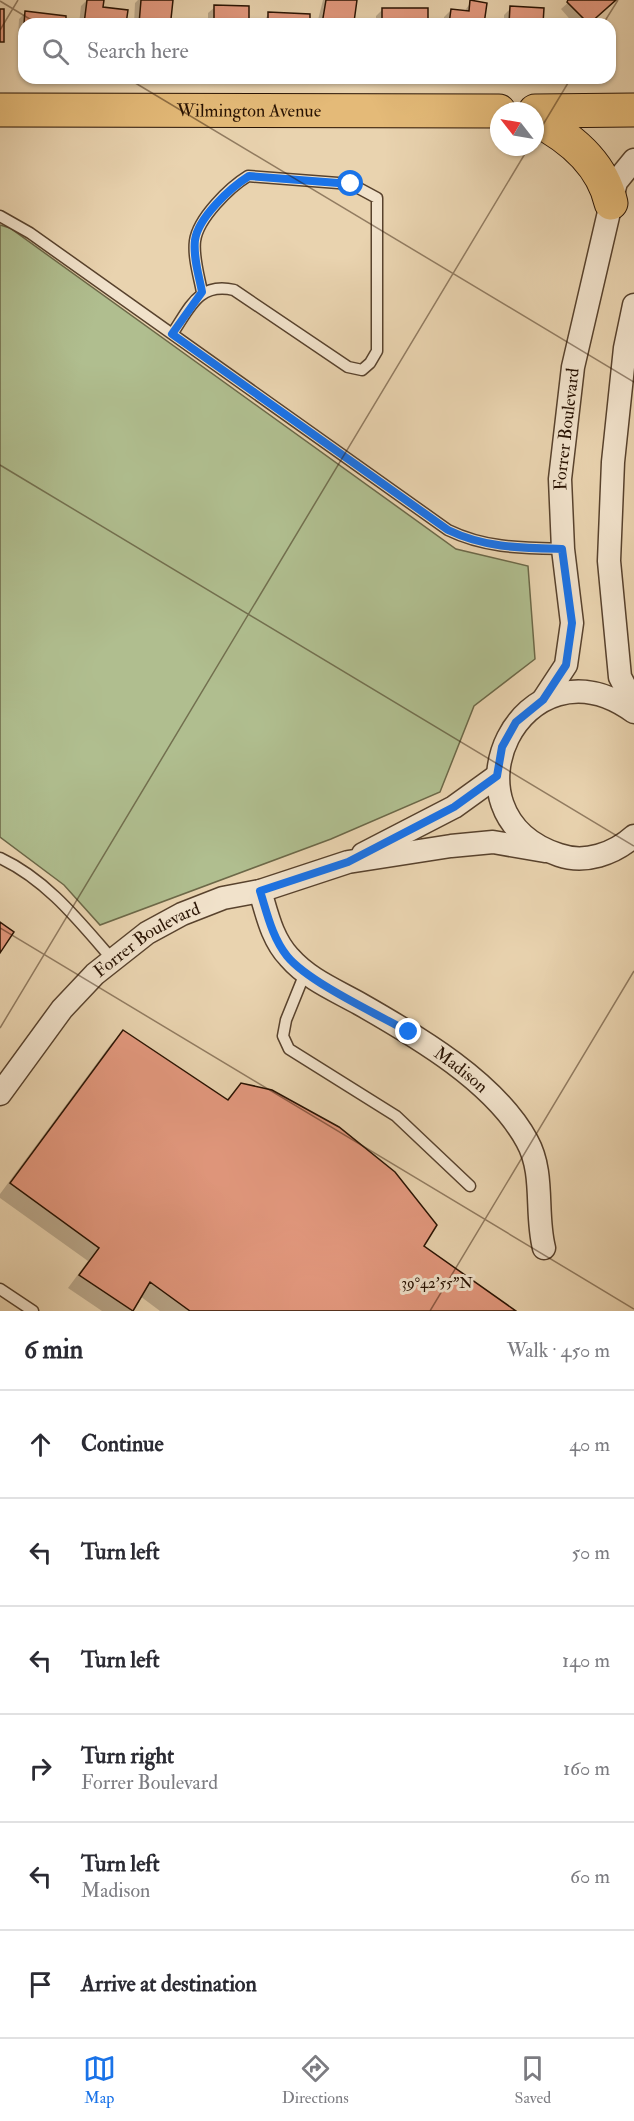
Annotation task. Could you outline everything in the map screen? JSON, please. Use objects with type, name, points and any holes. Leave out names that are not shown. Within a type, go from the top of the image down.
[{"type":"main road","points":[[544,111],[634,110]]},
{"type":"main road","name":"Wilmington Avenue","points":[[0,111],[490,111]]},
{"type":"main road","points":[[544,124],[558,131],[590,160],[601,174],[611,203]]},
{"type":"street","name":"Forrer Boulevard","points":[[545,851],[521,834],[504,810],[497,776],[502,747],[516,722],[543,700],[566,665],[572,623],[562,549],[560,479],[573,367],[616,182],[634,160]]},
{"type":"street","points":[[634,305],[625,348],[613,462],[609,561],[620,677],[634,704]]},
{"type":"street","name":"Forrer Boulevard","points":[[543,700],[571,692],[600,694],[617,700],[634,712]]},
{"type":"street","name":"Forrer Boulevard","points":[[0,1094],[62,1008],[112,959],[147,933],[182,914],[223,898],[260,891],[348,862],[454,807],[497,776]]},
{"type":"street","name":"Forrer Boulevard","points":[[348,862],[493,842],[545,851],[564,857],[593,857],[630,845]]},
{"type":"street","name":"Madison","points":[[260,891],[273,932],[287,956],[305,973],[409,1032],[483,1089],[518,1126],[529,1143],[537,1172],[544,1248]]},
{"type":"lane","points":[[172,334],[202,292],[217,286],[234,290],[348,367],[362,370],[370,363],[377,351],[377,198],[351,184],[249,176],[235,184],[221,199],[198,233],[195,255],[202,292]]},
{"type":"lane","points":[[0,216],[30,233],[448,530],[469,540],[492,546],[562,549]]},
{"type":"lane","points":[[0,858],[40,882],[112,959]]},
{"type":"lane","points":[[305,973],[286,1020],[283,1036],[289,1049],[396,1116],[470,1186]]},
{"type":"lane","points":[[0,1289],[33,1311]]},
{"type":"green space","points":[[0,225],[10,228],[456,549],[528,566],[535,659],[474,706],[440,792],[331,839],[100,925],[64,885],[0,837]]},
{"type":"building","points":[[87,0],[104,0],[103,7],[128,10],[127,18],[85,18]]},
{"type":"building","points":[[141,0],[173,0],[171,18],[140,18]]},
{"type":"building","points":[[326,0],[357,0],[355,18],[323,18]]},
{"type":"building","points":[[470,0],[487,3],[485,18],[450,18],[451,9],[469,11]]},
{"type":"building","points":[[568,0],[616,0],[596,18],[583,18],[567,2]]},
{"type":"building","points":[[214,5],[249,6],[249,18],[214,18]]},
{"type":"building","points":[[510,6],[544,8],[543,18],[509,18]]},
{"type":"building","points":[[382,8],[428,8],[428,18],[382,18]]},
{"type":"building","points":[[0,9],[4,9],[4,42],[0,42]]},
{"type":"building","points":[[25,11],[66,16],[66,18],[24,18]]},
{"type":"building","points":[[268,12],[310,14],[310,18],[268,18]]},
{"type":"building","points":[[0,922],[14,932],[0,953]]},
{"type":"building","points":[[123,1030],[228,1100],[241,1083],[272,1090],[339,1127],[395,1172],[437,1225],[424,1246],[516,1311],[190,1311],[150,1282],[133,1311],[79,1275],[99,1248],[10,1183]]},
{"type":"route","points":[[351,184],[249,176],[235,184],[200,226],[195,239],[195,255],[202,292],[172,334],[448,530],[469,540],[492,546],[562,549],[572,623],[566,665],[543,700],[516,722],[502,747],[497,776],[454,807],[348,862],[260,891],[273,932],[287,956],[305,973],[409,1032]]}]
